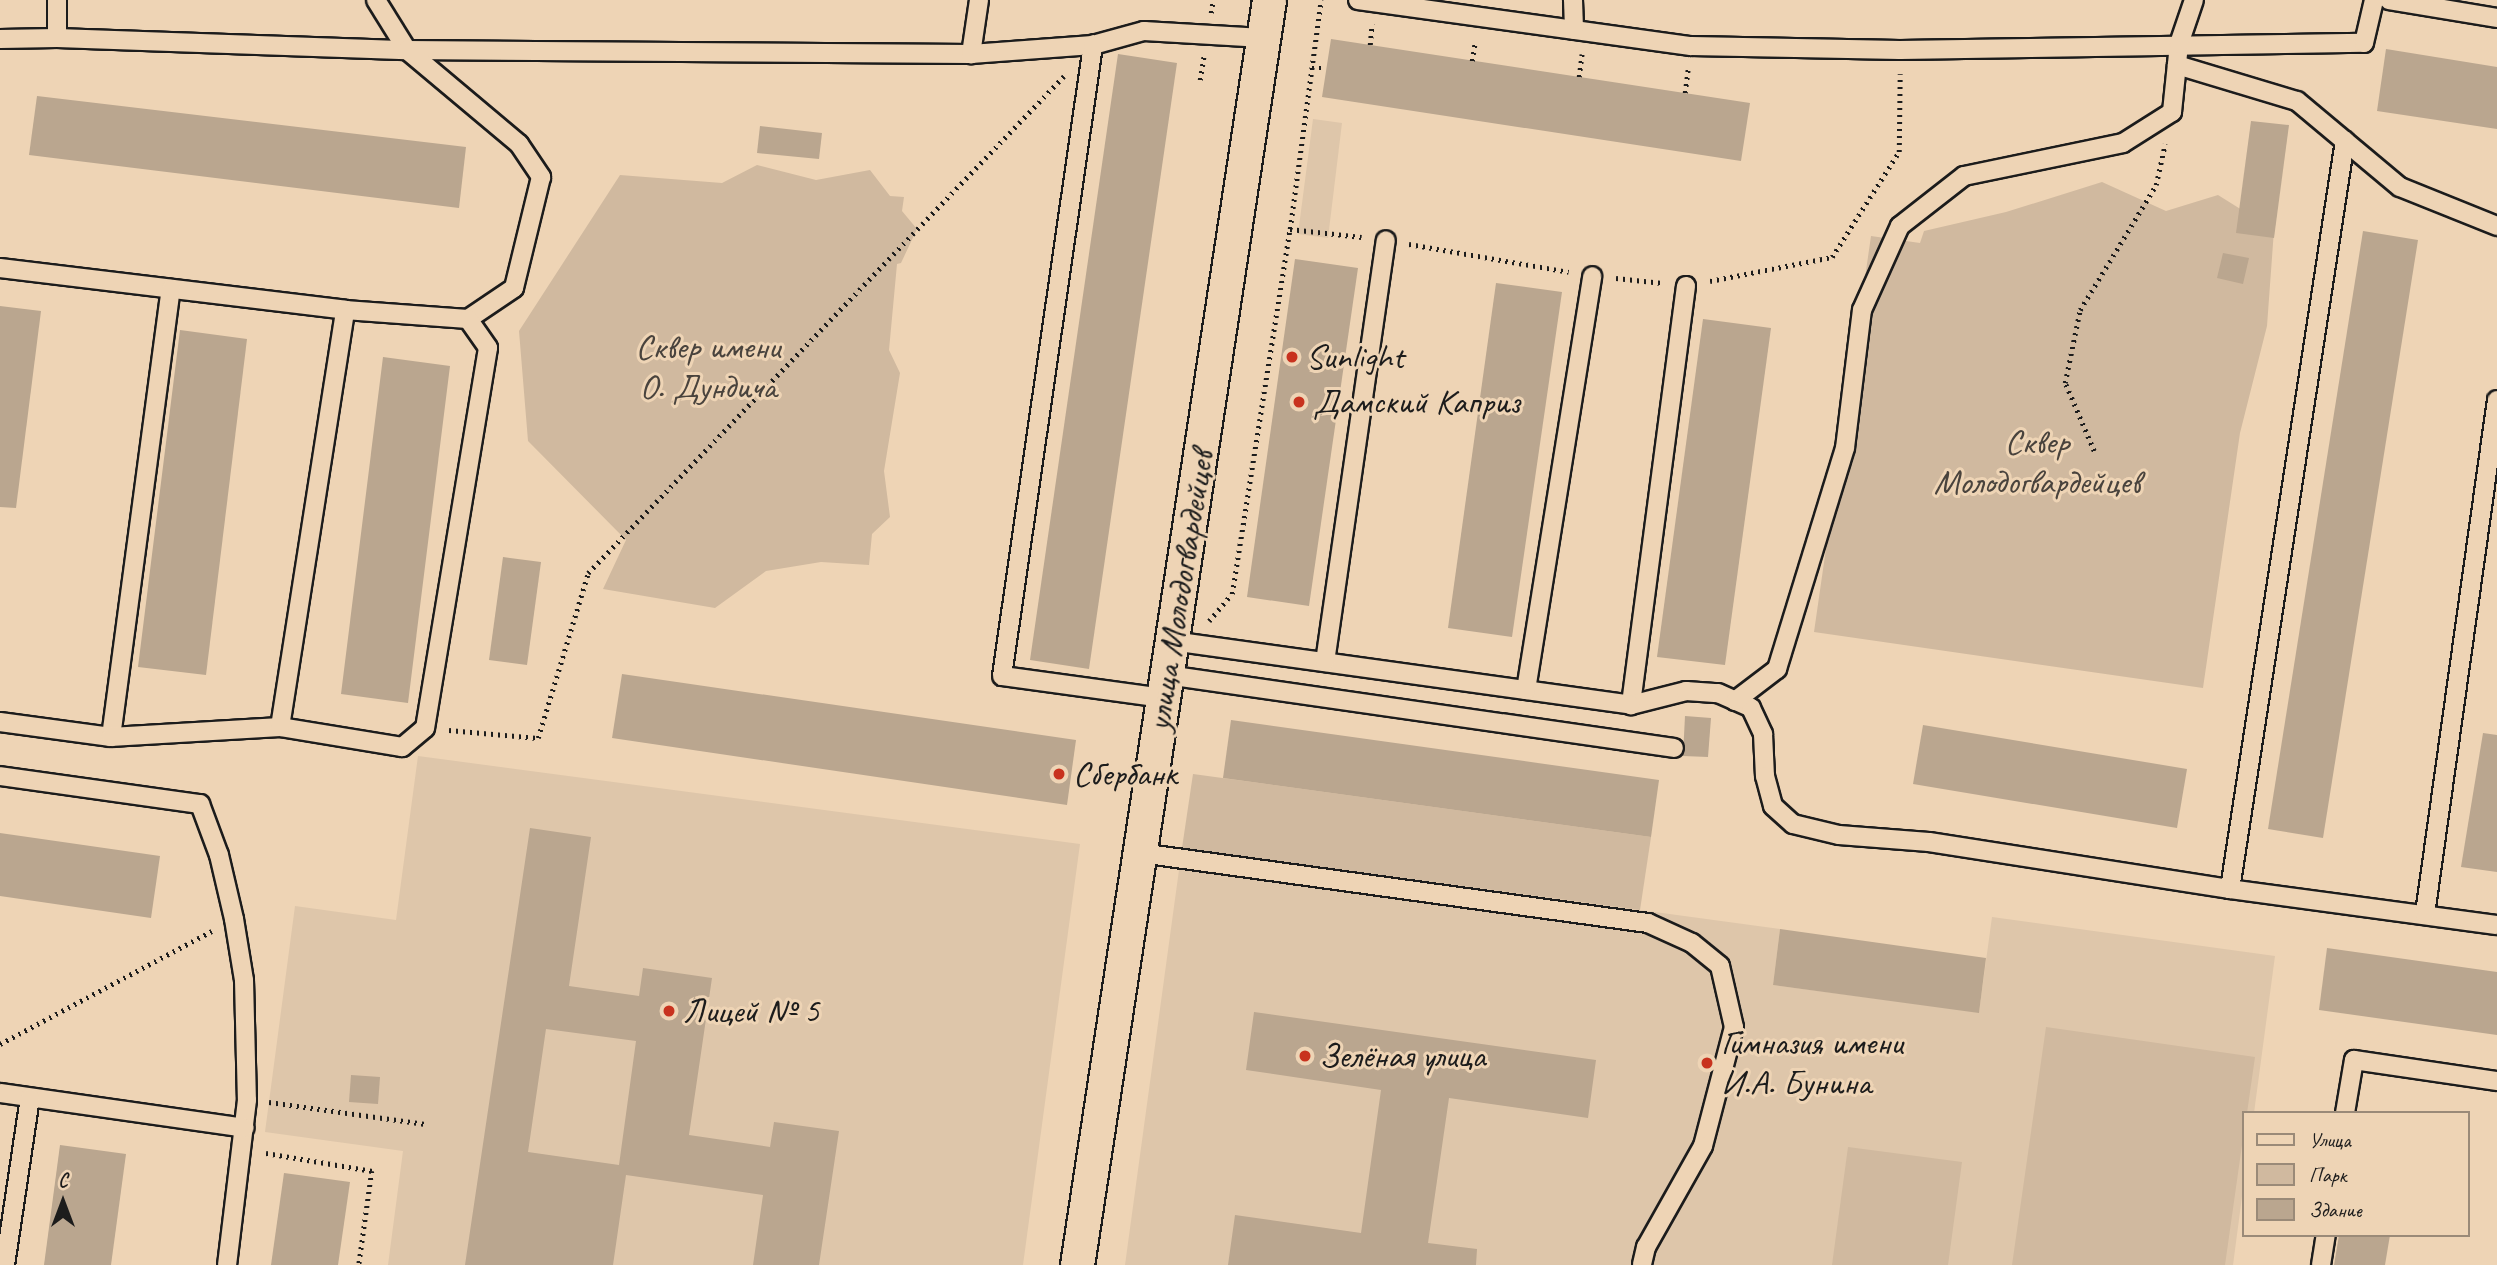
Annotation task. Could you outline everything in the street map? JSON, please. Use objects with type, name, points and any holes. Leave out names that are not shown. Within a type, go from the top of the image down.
[{"type":"street","name":"улица Молодогвардейцев","points":[[1077,1265],[1269,0]]},
{"type":"lane","points":[[57,0],[57,38]]},
{"type":"lane","points":[[0,268],[345,310],[468,319],[514,288],[541,177],[520,144],[407,50],[376,0]]},
{"type":"lane","points":[[971,54],[979,0]]},
{"type":"lane","points":[[1358,0],[1691,46],[1900,50],[2364,43],[2374,0]]},
{"type":"lane","points":[[1573,0],[1574,30]]},
{"type":"lane","points":[[1735,701],[1777,669],[1845,448],[1862,310],[1900,226],[1964,176],[2123,143],[2172,112],[2179,44],[2194,0]]},
{"type":"lane","points":[[2398,1],[2497,18]]},
{"type":"lane","points":[[0,39],[57,38],[407,50],[971,54],[1093,45],[1144,31],[1264,38]]},
{"type":"lane","points":[[1093,45],[1002,677],[1165,687],[1674,748]]},
{"type":"lane","points":[[2177,65],[2297,101],[2400,187],[2497,226]]},
{"type":"lane","points":[[2230,889],[2345,141]]},
{"type":"lane","points":[[1325,662],[1386,240]]},
{"type":"lane","points":[[1526,690],[1592,276]]},
{"type":"lane","points":[[1631,705],[1686,286]]},
{"type":"lane","points":[[110,737],[171,289]]},
{"type":"lane","points":[[280,727],[345,310]]},
{"type":"lane","points":[[0,722],[110,737],[280,727],[402,747],[425,728],[488,348],[468,319]]},
{"type":"lane","points":[[2425,914],[2497,400]]},
{"type":"lane","points":[[1172,641],[1631,705],[1686,691],[1718,693],[1751,708],[1763,734],[1765,775],[1773,806],[1793,824],[1839,835],[1929,842],[2230,889],[2497,925]]},
{"type":"lane","points":[[0,776],[200,804],[219,855],[234,919],[244,980],[247,1100],[227,1265]]},
{"type":"lane","points":[[1140,853],[1648,923],[1702,950],[1720,966],[1734,1027],[1703,1146],[1646,1248],[1642,1265]]},
{"type":"lane","points":[[2345,1111],[2354,1060],[2497,1082]]},
{"type":"lane","points":[[0,1093],[245,1128]]},
{"type":"lane","points":[[5,1265],[30,1098]]},
{"type":"lane","points":[[2321,1265],[2326,1237]]},
{"type":"path","points":[[1231,594],[1290,229],[1321,0]]},
{"type":"path","points":[[425,728],[538,738],[588,573],[1093,45]]},
{"type":"path","points":[[1290,229],[1386,240],[1592,276],[1686,286],[1832,257],[1899,152],[1900,50]]},
{"type":"path","points":[[1312,68],[1326,68]]},
{"type":"path","points":[[2094,451],[2065,383],[2080,310],[2156,185],[2172,112]]},
{"type":"path","points":[[0,1044],[234,919]]},
{"type":"path","points":[[247,1100],[425,1124]]},
{"type":"path","points":[[243,1150],[372,1171],[359,1265]]},
{"type":"shaded area","points":[[1313,119],[1342,123],[1328,238],[1298,234]]},
{"type":"shaded area","name":"Лицей № 5","points":[[418,756],[1080,844],[1023,1265],[388,1265],[403,1151],[265,1132],[295,906],[396,920]]},
{"type":"shaded area","name":"Гимназия имени И.А. Бунина","points":[[1182,848],[1780,929],[1773,985],[1979,1012],[1992,917],[2275,956],[2254,1111],[2242,1111],[2242,1197],[2233,1265],[1125,1265]]},
{"type":"green space","name":"Сквер имени О. Дундича","points":[[757,165],[816,180],[870,170],[890,196],[904,197],[902,211],[917,229],[901,263],[897,264],[889,350],[900,373],[884,471],[890,517],[872,534],[869,565],[821,562],[766,571],[715,608],[603,589],[626,540],[528,441],[519,331],[620,175],[722,183]]},
{"type":"green space","name":"Сквер Молодогвардейцев","points":[[2102,182],[2166,211],[2218,195],[2274,230],[2267,326],[2240,433],[2203,688],[1814,632],[1871,236],[1920,243],[1924,231],[2006,212]]},
{"type":"green space","points":[[1193,774],[1651,837],[1640,910],[1182,848]]},
{"type":"green space","points":[[2046,1027],[2255,1057],[2247,1111],[2242,1111],[2242,1145],[2225,1265],[2012,1265]]},
{"type":"green space","points":[[1848,1147],[1962,1162],[1948,1265],[1832,1265]]},
{"type":"building","points":[[1331,39],[1750,103],[1741,161],[1322,97]]},
{"type":"building","points":[[2386,49],[2497,67],[2497,129],[2377,111]]},
{"type":"building","points":[[1118,54],[1177,63],[1089,669],[1030,660]]},
{"type":"building","points":[[37,96],[466,147],[459,208],[29,155]]},
{"type":"building","points":[[2251,121],[2289,125],[2274,238],[2236,233]]},
{"type":"building","points":[[760,126],[822,133],[819,159],[757,153]]},
{"type":"building","points":[[2363,231],[2418,240],[2323,838],[2268,829]]},
{"type":"building","points":[[2223,253],[2249,258],[2243,284],[2217,278]]},
{"type":"building","points":[[1295,259],[1358,268],[1309,606],[1247,597]]},
{"type":"building","points":[[1496,283],[1562,292],[1512,637],[1448,628]]},
{"type":"building","points":[[0,306],[41,311],[16,508],[0,507]]},
{"type":"building","points":[[1703,319],[1771,328],[1725,665],[1657,657]]},
{"type":"building","points":[[180,330],[247,339],[206,675],[138,667]]},
{"type":"building","points":[[383,357],[450,366],[408,703],[341,694]]},
{"type":"building","points":[[503,557],[541,562],[527,665],[489,660]]},
{"type":"building","points":[[622,674],[1076,740],[1067,805],[612,738]]},
{"type":"building","points":[[1685,716],[1711,718],[1708,757],[1683,756]]},
{"type":"building","points":[[1231,720],[1659,780],[1651,837],[1223,778]]},
{"type":"building","points":[[1923,725],[2187,769],[2177,828],[1913,784]]},
{"type":"building","points":[[2483,733],[2497,735],[2497,872],[2461,867]]},
{"type":"building","points":[[530,828],[591,837],[569,986],[639,996],[643,968],[712,978],[689,1135],[770,1147],[774,1122],[839,1131],[819,1265],[753,1265],[763,1195],[626,1175],[613,1265],[465,1265]],"holes":[[[546,1029],[636,1041],[619,1165],[528,1152]]]},
{"type":"building","points":[[0,833],[160,856],[151,918],[0,896]]},
{"type":"building","points":[[1780,929],[1986,958],[1979,1013],[1773,985]]},
{"type":"building","points":[[2327,948],[2497,972],[2497,1035],[2319,1010]]},
{"type":"building","points":[[1254,1012],[1596,1060],[1588,1118],[1449,1098],[1428,1243],[1477,1249],[1476,1265],[1228,1265],[1235,1215],[1361,1233],[1381,1090],[1246,1070]]},
{"type":"building","points":[[351,1075],[380,1077],[378,1104],[349,1102]]},
{"type":"building","points":[[60,1145],[126,1154],[111,1265],[44,1265]]},
{"type":"building","points":[[284,1173],[350,1182],[338,1265],[271,1265]]},
{"type":"building","points":[[2339,1237],[2390,1237],[2385,1265],[2334,1265]]},
{"type":"place","name":"Sunlight","points":[[1292,357]]},
{"type":"place","name":"Дамский Каприз","points":[[1299,402]]},
{"type":"place","name":"Сбербанк","points":[[1059,774]]},
{"type":"place","name":"Лицей № 5","points":[[669,1011]]},
{"type":"place","name":"Зелёная улица","points":[[1305,1056]]},
{"type":"place","name":"Гимназия имени И.А. Бунина","points":[[1707,1063]]}]
